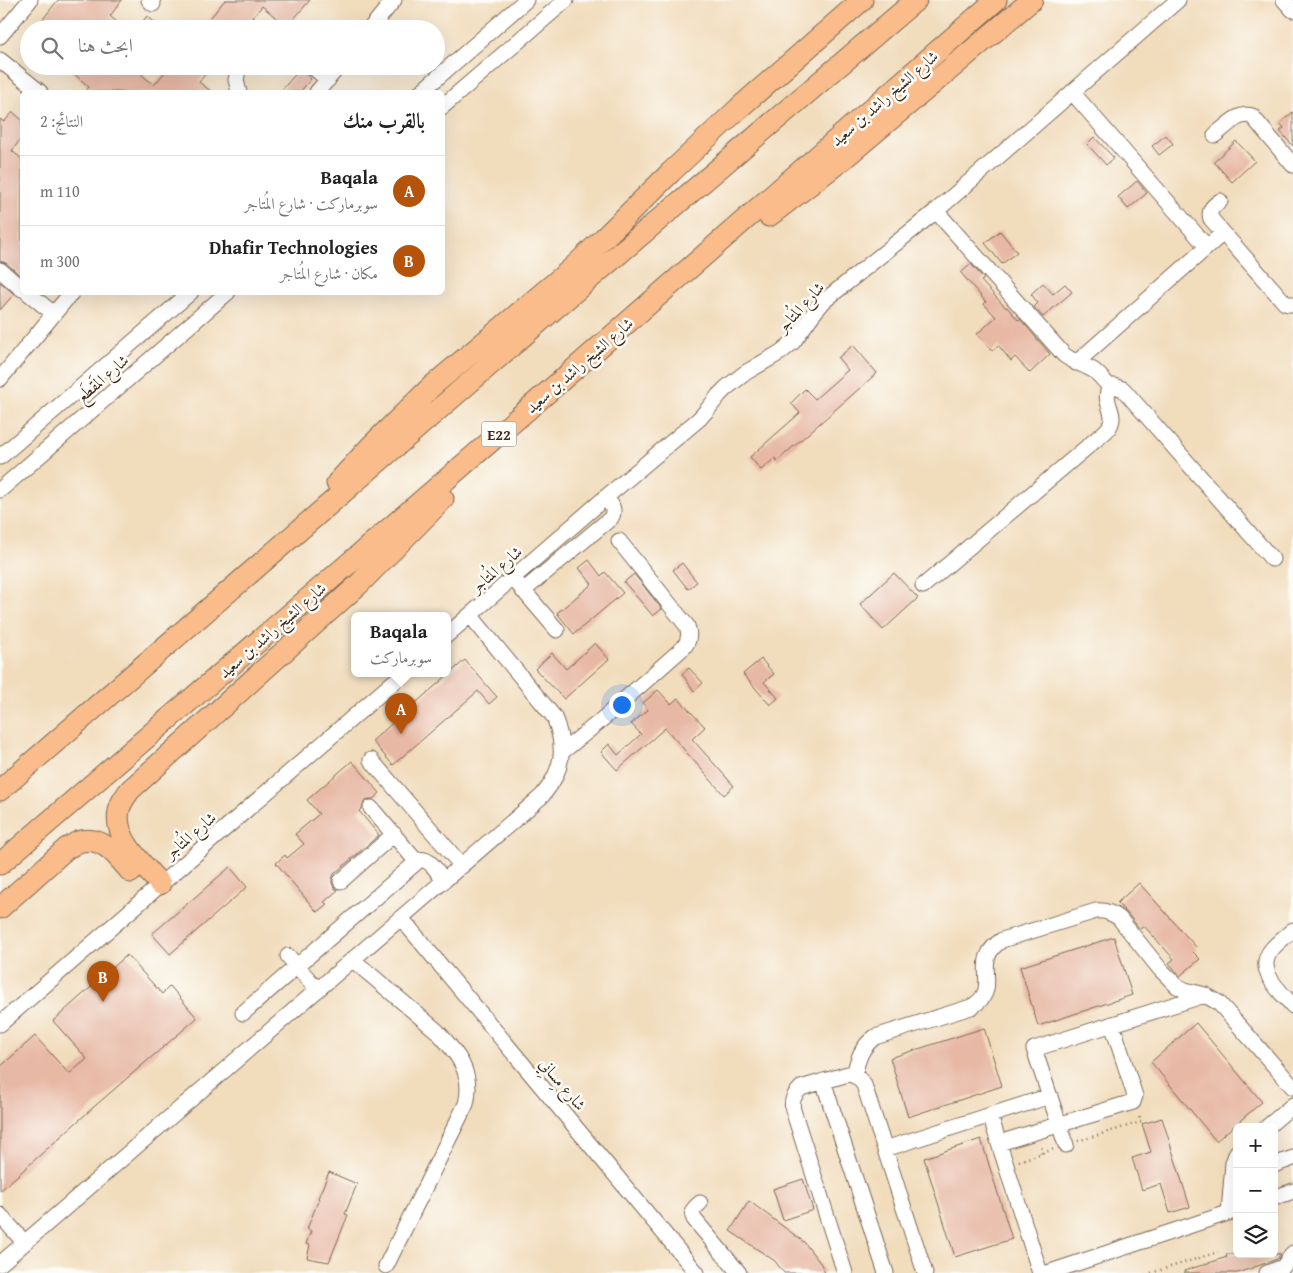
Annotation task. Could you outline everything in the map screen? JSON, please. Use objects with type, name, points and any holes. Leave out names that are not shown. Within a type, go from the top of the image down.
[{"type":"highway","points":[[292,537],[369,448],[424,393],[570,270],[739,108],[862,0]]},
{"type":"highway","points":[[0,790],[554,310],[916,0]]},
{"type":"highway","name":"شارع الشيخ راشد بن سعيد","points":[[0,864],[556,385],[996,0]]},
{"type":"highway","points":[[587,357],[842,160],[1032,0]]},
{"type":"highway","points":[[155,889],[126,844],[118,824],[118,812],[122,801],[130,790],[358,585],[556,385]]},
{"type":"highway","points":[[0,908],[67,848],[78,842],[89,840],[102,843],[112,850],[155,889]]},
{"type":"street","points":[[0,36],[30,0]]},
{"type":"street","points":[[377,20],[394,0]]},
{"type":"street","points":[[445,74],[526,0]]},
{"type":"street","points":[[445,104],[566,0]]},
{"type":"street","name":"شارع المُتاجر","points":[[451,632],[699,419],[726,388],[755,366],[786,348],[798,335],[812,314],[824,302],[936,210],[1178,0]]},
{"type":"street","points":[[1284,0],[1293,10]]},
{"type":"street","points":[[0,60],[38,90]]},
{"type":"street","points":[[237,75],[236,80],[238,90]]},
{"type":"street","points":[[322,75],[328,80]]},
{"type":"street","points":[[319,90],[332,75]]},
{"type":"street","points":[[428,90],[444,75]]},
{"type":"street","points":[[1072,92],[1207,247]]},
{"type":"street","points":[[1215,135],[1238,117],[1243,115],[1252,116],[1293,165]]},
{"type":"street","points":[[1220,201],[1211,208],[1211,219],[1285,303],[1293,304]]},
{"type":"street","points":[[936,210],[1064,355],[1096,372],[1110,387]]},
{"type":"street","points":[[1076,363],[1223,233]]},
{"type":"street","points":[[0,270],[20,285]]},
{"type":"street","points":[[33,295],[54,314]]},
{"type":"street","points":[[0,379],[70,295]]},
{"type":"street","points":[[84,416],[70,418],[68,408],[161,326],[188,295]]},
{"type":"street","name":"شارع المَقطَع","points":[[0,457],[188,295]]},
{"type":"street","name":"شارع المَقطَع","points":[[0,490],[225,295]]},
{"type":"street","points":[[1110,387],[1114,386],[1123,389],[1272,559]]},
{"type":"street","points":[[923,586],[1106,431],[1112,419],[1107,398],[1110,387]]},
{"type":"street","points":[[523,591],[611,518],[614,510],[606,497]]},
{"type":"street","points":[[562,752],[684,648],[689,638],[687,626],[619,541]]},
{"type":"street","points":[[512,578],[557,630]]},
{"type":"street","points":[[0,1264],[462,866],[542,796],[550,786],[556,776],[562,752],[561,740],[554,717],[470,615]]},
{"type":"street","name":"شارع المُتاجر","points":[[0,1024],[399,677]]},
{"type":"street","points":[[371,760],[462,866]]},
{"type":"street","points":[[372,808],[416,862]]},
{"type":"street","points":[[341,881],[394,834]]},
{"type":"street","points":[[243,1013],[292,961],[421,858],[426,860],[444,881]]},
{"type":"street","points":[[854,1075],[859,1055],[864,1047],[875,1037],[971,1007],[980,1001],[988,984],[985,963],[990,949],[996,944],[1002,940],[1096,911],[1108,912],[1120,918],[1160,969],[1176,986],[1205,994],[1214,999],[1293,1087]]},
{"type":"street","name":"شارع مِسانِي","points":[[401,918],[697,1273]]},
{"type":"street","points":[[1293,930],[1271,950],[1267,957],[1266,971],[1268,978],[1293,1006]]},
{"type":"street","points":[[353,960],[444,1038],[464,1067],[469,1081],[466,1104],[386,1266]]},
{"type":"street","points":[[292,961],[318,990]]},
{"type":"street","points":[[1066,1145],[1034,1049],[1205,994]]},
{"type":"street","points":[[999,1143],[1133,1102],[1135,1096],[1112,1024]]},
{"type":"street","points":[[846,1273],[792,1104],[796,1092],[801,1088],[848,1074],[860,1079],[864,1085],[925,1273]]},
{"type":"street","points":[[823,1081],[886,1273]]},
{"type":"street","points":[[885,1149],[1050,1096]]},
{"type":"street","points":[[1272,1123],[1293,1105]]},
{"type":"street","points":[[990,1115],[1040,1273]]},
{"type":"street","points":[[1278,1164],[1293,1158]]},
{"type":"street","points":[[1278,1197],[1293,1191]]},
{"type":"street","points":[[700,1203],[692,1210],[694,1219],[739,1273]]},
{"type":"street","points":[[1048,1273],[1233,1211]]},
{"type":"street","points":[[0,1215],[24,1242]]},
{"type":"street","points":[[1267,1273],[1283,1267],[1293,1253]]},
{"type":"path","points":[[1006,1165],[1116,1128],[1141,1122],[1133,1102]]},
{"type":"path","points":[[1151,1273],[1218,1252]]},
{"type":"building","points":[[58,0],[122,0],[110,16],[115,20],[42,20]]},
{"type":"building","points":[[225,0],[310,0],[293,20],[279,20],[262,6],[250,20],[208,20]]},
{"type":"building","points":[[147,16],[152,20],[144,20]]},
{"type":"building","points":[[75,75],[142,75],[154,85],[162,75],[205,75],[199,82],[209,90],[87,90],[89,87]]},
{"type":"building","points":[[295,75],[307,75],[311,79],[302,90],[282,90]]},
{"type":"building","points":[[13,112],[20,118],[20,140],[12,151],[20,157],[20,275],[6,263],[0,261],[0,119],[4,122]]},
{"type":"building","points":[[1293,112],[1293,146],[1280,131],[1284,128],[1280,123]]},
{"type":"building","points":[[1166,135],[1173,144],[1159,155],[1152,146]]},
{"type":"building","points":[[1094,137],[1114,158],[1106,165],[1087,144]]},
{"type":"building","points":[[1236,141],[1255,161],[1232,182],[1214,162]]},
{"type":"building","points":[[1137,181],[1147,193],[1128,209],[1118,197]]},
{"type":"building","points":[[1000,231],[1017,252],[1002,264],[985,243]]},
{"type":"building","points":[[971,264],[984,279],[981,281],[1018,320],[1020,319],[1050,354],[1030,373],[1015,357],[1011,361],[998,345],[992,351],[977,334],[996,317],[984,304],[986,302],[961,273]]},
{"type":"building","points":[[0,282],[14,294],[0,310]]},
{"type":"building","points":[[1043,283],[1053,294],[1065,284],[1072,292],[1043,317],[1034,307],[1038,303],[1031,294]]},
{"type":"building","points":[[853,345],[877,373],[777,461],[775,458],[761,470],[750,457],[800,413],[791,403],[805,389],[815,399],[848,370],[838,358]]},
{"type":"building","points":[[589,560],[601,576],[605,572],[623,593],[574,634],[557,613],[592,584],[579,568]]},
{"type":"building","points":[[682,563],[697,582],[688,589],[673,570]]},
{"type":"building","points":[[894,573],[918,598],[883,630],[860,604]]},
{"type":"building","points":[[634,574],[662,609],[653,616],[624,582]]},
{"type":"building","points":[[595,643],[609,659],[564,699],[535,669],[552,653],[566,669]]},
{"type":"building","points":[[761,659],[774,674],[764,682],[778,698],[770,705],[743,674]]},
{"type":"building","points":[[465,660],[497,697],[489,704],[478,691],[393,765],[372,741],[445,677],[451,677],[451,672]]},
{"type":"building","points":[[689,668],[703,683],[694,691],[682,674]]},
{"type":"building","points":[[658,690],[671,704],[678,698],[705,727],[692,739],[734,786],[724,795],[665,728],[617,770],[601,752],[609,744],[618,755],[641,734],[631,724],[648,710],[643,703]]},
{"type":"building","points":[[352,761],[380,793],[373,799],[365,801],[359,811],[379,835],[334,874],[332,883],[334,888],[338,890],[324,902],[327,904],[317,912],[276,863],[285,855],[287,858],[304,844],[295,834],[319,814],[307,800]]},
{"type":"building","points":[[230,867],[247,887],[170,954],[152,934]]},
{"type":"building","points":[[1139,883],[1197,948],[1193,952],[1200,959],[1180,976],[1169,963],[1174,959],[1144,926],[1140,929],[1117,903]]},
{"type":"building","points":[[1114,937],[1132,995],[1038,1026],[1020,967]]},
{"type":"building","points":[[127,955],[162,994],[170,986],[197,1018],[0,1191],[0,1067],[35,1036],[69,1074],[87,1059],[53,1021]]},
{"type":"building","points":[[1196,1023],[1262,1102],[1237,1123],[1233,1123],[1233,1127],[1216,1141],[1151,1062]]},
{"type":"building","points":[[984,1028],[1002,1086],[908,1117],[890,1058]]},
{"type":"building","points":[[1162,1118],[1190,1207],[1170,1213],[1161,1184],[1142,1190],[1132,1158],[1151,1152],[1142,1124]]},
{"type":"building","points":[[981,1139],[1012,1239],[955,1257],[924,1158]]},
{"type":"building","points":[[329,1172],[357,1184],[345,1214],[348,1215],[329,1262],[307,1258],[310,1245],[306,1244],[311,1231],[307,1229]]},
{"type":"building","points":[[803,1179],[813,1210],[783,1220],[773,1189]]},
{"type":"building","points":[[749,1201],[804,1242],[821,1264],[825,1273],[784,1273],[775,1261],[730,1231]]},
{"type":"building","points":[[1226,1254],[1233,1254],[1233,1258],[1278,1258],[1238,1273],[1184,1273],[1184,1271],[1227,1257]]},
{"type":"place","name":"Baqala","points":[[401,734]]},
{"type":"place","name":"Dhafir Technologies","points":[[103,1002]]}]
